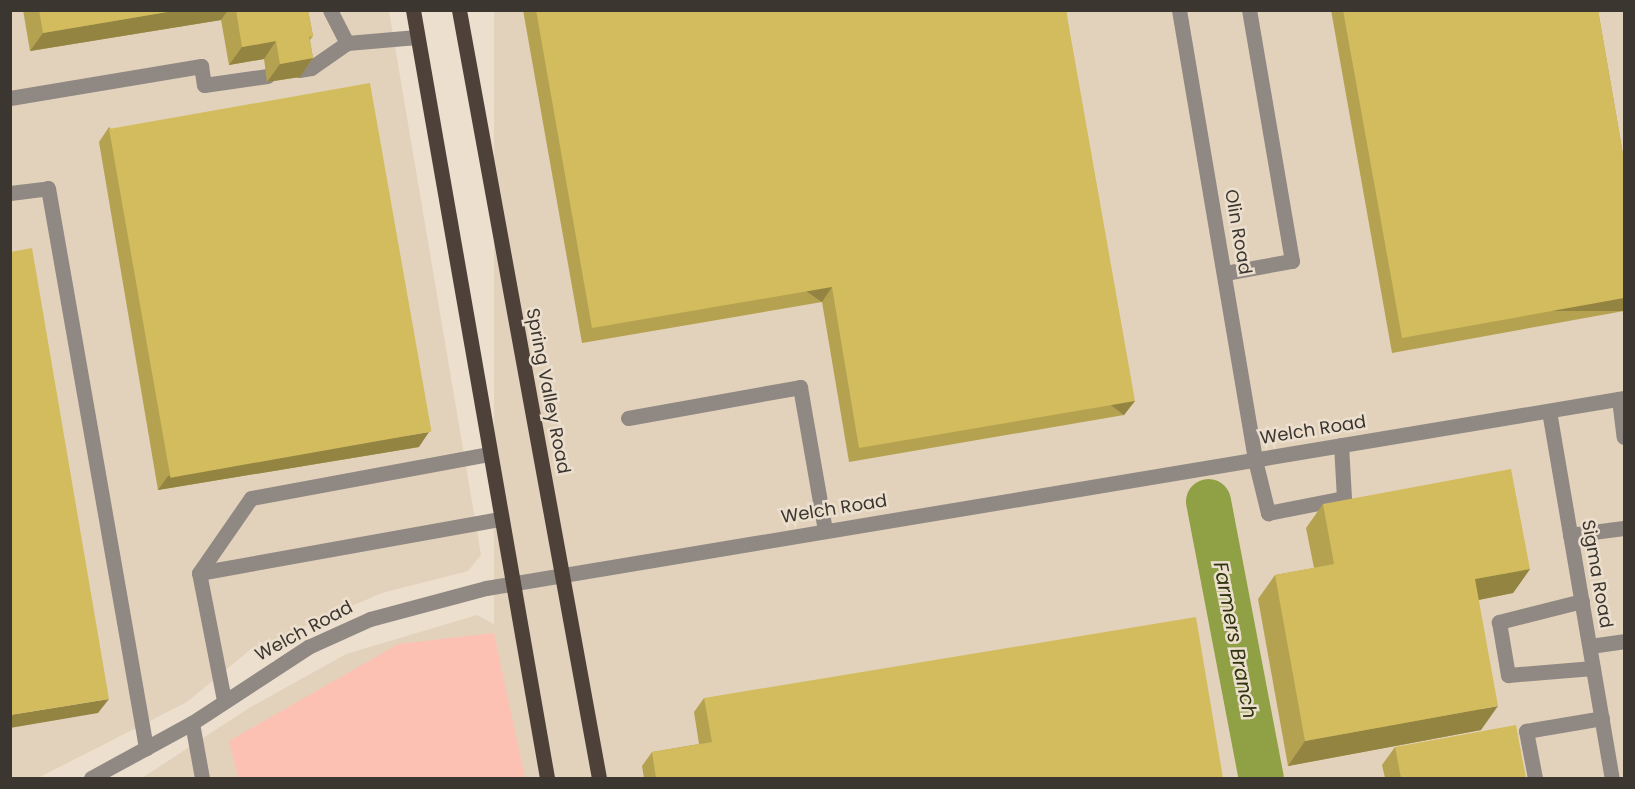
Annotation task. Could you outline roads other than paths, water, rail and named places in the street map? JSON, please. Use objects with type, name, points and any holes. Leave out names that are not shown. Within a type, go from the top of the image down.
[{"type":"main road","points":[[413,10],[488,454],[547,778]]},
{"type":"main road","name":"Spring Valley Road","points":[[459,10],[599,778]]},
{"type":"street","points":[[330,10],[347,43]]},
{"type":"street","name":"Olin Road","points":[[1179,10],[1255,459],[1268,513],[1344,498],[1341,446]]},
{"type":"street","points":[[1225,273],[1292,261],[1249,10]]},
{"type":"street","points":[[299,70],[311,68],[347,43],[417,37]]},
{"type":"street","points":[[10,98],[201,66],[204,85],[267,76]]},
{"type":"street","points":[[10,193],[48,188],[146,748]]},
{"type":"street","points":[[628,418],[800,387],[825,530]]},
{"type":"street","points":[[1622,398],[1624,437]]},
{"type":"street","name":"Welch Road","points":[[91,778],[192,723],[308,647],[370,619],[511,582],[1622,398]]},
{"type":"street","name":"Sigma Road","points":[[1549,411],[1612,778]]},
{"type":"street","points":[[224,700],[199,573],[251,498],[488,454]]},
{"type":"street","points":[[199,573],[500,519]]},
{"type":"street","points":[[1570,535],[1624,528]]},
{"type":"street","points":[[1582,601],[1499,622],[1508,675],[1593,668]]},
{"type":"street","points":[[1590,646],[1624,641]]},
{"type":"street","points":[[1535,778],[1527,731],[1602,718]]},
{"type":"street","points":[[192,723],[202,778]]},
{"type":"waterway","name":"Farmers Branch","points":[[1208,501],[1261,778]]}]
